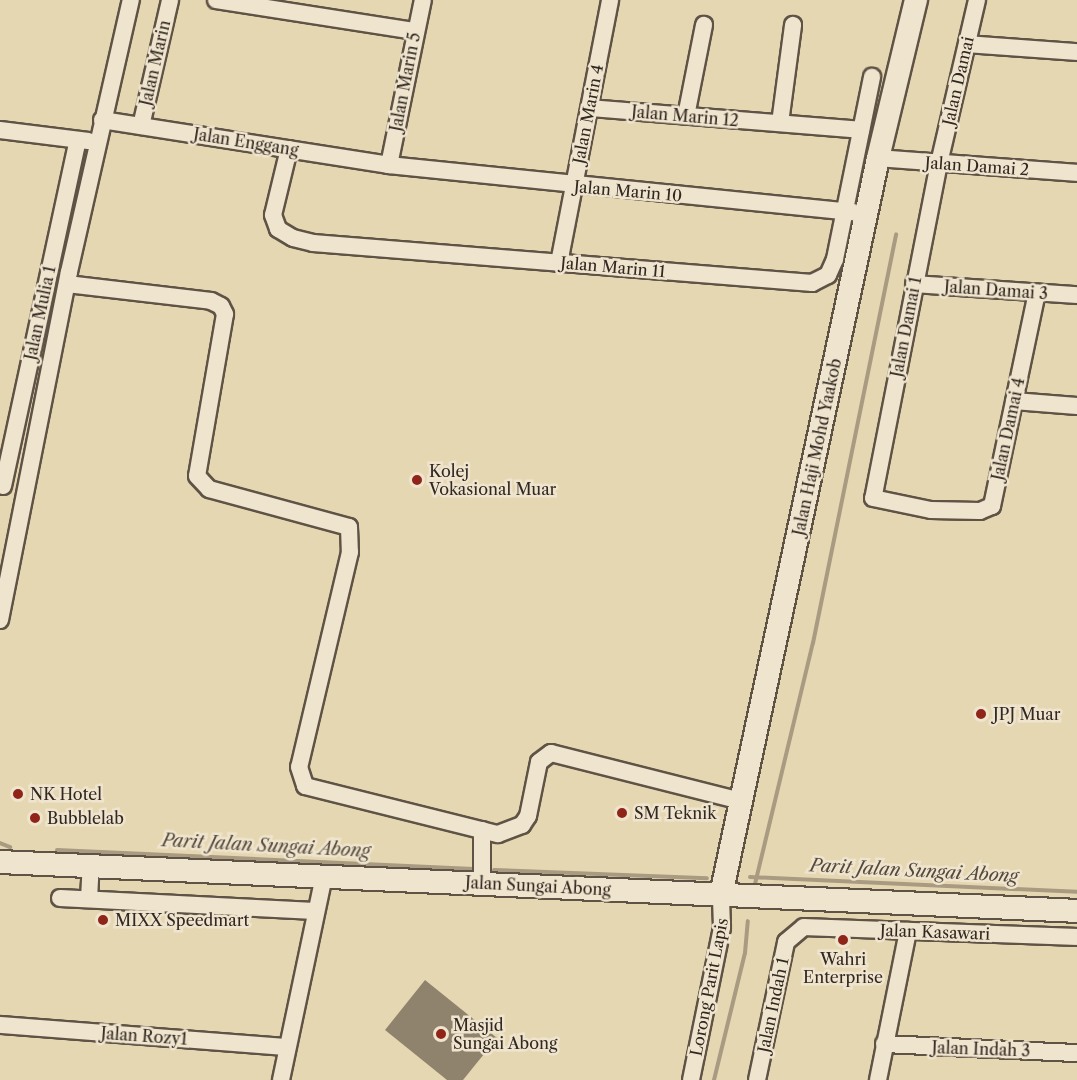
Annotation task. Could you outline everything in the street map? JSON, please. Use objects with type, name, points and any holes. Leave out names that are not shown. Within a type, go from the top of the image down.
[{"type":"street","points":[[0,620],[67,284],[102,120],[131,0]]},
{"type":"street","name":"Jalan Marin","points":[[141,126],[170,0]]},
{"type":"street","points":[[216,0],[414,32]]},
{"type":"street","name":"Jalan Marin 5","points":[[389,165],[414,32],[423,0]]},
{"type":"street","name":"Jalan Marin 4","points":[[559,263],[610,0]]},
{"type":"street","name":"Jalan Haji Mohd Yaakob","points":[[721,894],[878,158],[916,0]]},
{"type":"street","name":"Jalan Damai","points":[[933,162],[967,44],[977,0]]},
{"type":"street","points":[[686,116],[704,25]]},
{"type":"street","points":[[780,123],[793,25]]},
{"type":"street","points":[[967,44],[1077,52]]},
{"type":"street","name":"Jalan Marin 11","points":[[289,149],[273,215],[278,229],[293,238],[559,263],[821,281],[834,259],[872,77]]},
{"type":"street","name":"Jalan Marin 12","points":[[590,108],[861,130]]},
{"type":"street","name":"Jalan Enggang","points":[[102,120],[389,165]]},
{"type":"street","points":[[0,130],[98,142]]},
{"type":"street","name":"Jalan Mulia 1","points":[[1,485],[78,140]]},
{"type":"street","name":"Jalan Damai 2","points":[[878,158],[1077,173]]},
{"type":"street","name":"Jalan Damai 1","points":[[931,510],[879,501],[873,498],[873,491],[915,284],[933,162]]},
{"type":"street","name":"Jalan Marin 10","points":[[389,165],[574,186],[867,214]]},
{"type":"street","points":[[67,284],[212,301],[221,306],[225,314],[197,476],[209,489],[349,527],[350,552],[298,766],[304,786],[498,834],[522,825],[528,816],[539,762],[551,753],[741,801]]},
{"type":"street","name":"Jalan Damai 3","points":[[915,284],[1077,295]]},
{"type":"street","name":"Jalan Damai 4","points":[[931,510],[980,511],[992,506],[1037,293]]},
{"type":"street","points":[[1014,401],[1077,406]]},
{"type":"street","points":[[1,485],[26,488]]},
{"type":"street","points":[[482,830],[482,883]]},
{"type":"street","name":"Jalan Sungai Abong","points":[[3,861],[1077,911]]},
{"type":"street","points":[[89,899],[91,865]]},
{"type":"street","points":[[281,1080],[324,876]]},
{"type":"street","name":"Lorong Parit Lapis","points":[[691,1080],[722,927],[721,894]]},
{"type":"street","points":[[60,898],[315,912]]},
{"type":"street","name":"Jalan Kasawari","points":[[794,932],[804,927],[1077,937]]},
{"type":"street","points":[[878,1080],[908,931]]},
{"type":"street","name":"Jalan Indah 1","points":[[757,1080],[786,942],[794,932]]},
{"type":"street","name":"Jalan Rozy1","points":[[0,1025],[287,1047]]},
{"type":"street","name":"Jalan Indah 3","points":[[884,1044],[1077,1053]]},
{"type":"building","name":"Masjid Sungai Abong","points":[[425,980],[497,1038],[463,1080],[447,1080],[385,1030]]},
{"type":"waterway","points":[[755,884],[813,643],[896,234]]},
{"type":"waterway","name":"Parit Jalan Sungai Abong","points":[[0,843],[10,847]]},
{"type":"waterway","name":"Parit Jalan Sungai Abong","points":[[57,850],[474,869]]},
{"type":"waterway","name":"Parit Jalan Sungai Abong","points":[[494,870],[707,878]]},
{"type":"waterway","name":"Parit Jalan Sungai Abong","points":[[750,877],[1077,892]]},
{"type":"waterway","points":[[714,1080],[745,953],[748,921]]},
{"type":"place","name":"Kolej Vokasional Muar","points":[[417,480]]},
{"type":"place","name":"JPJ Muar","points":[[981,714]]},
{"type":"place","name":"NK Hotel","points":[[18,794]]},
{"type":"place","name":"SM Teknik","points":[[622,813]]},
{"type":"place","name":"Bubblelab","points":[[35,818]]},
{"type":"place","name":"MIXX Speedmart","points":[[103,920]]},
{"type":"place","name":"Wahri Enterprise","points":[[843,940]]},
{"type":"place","name":"Masjid Sungai Abong","points":[[441,1034]]}]
